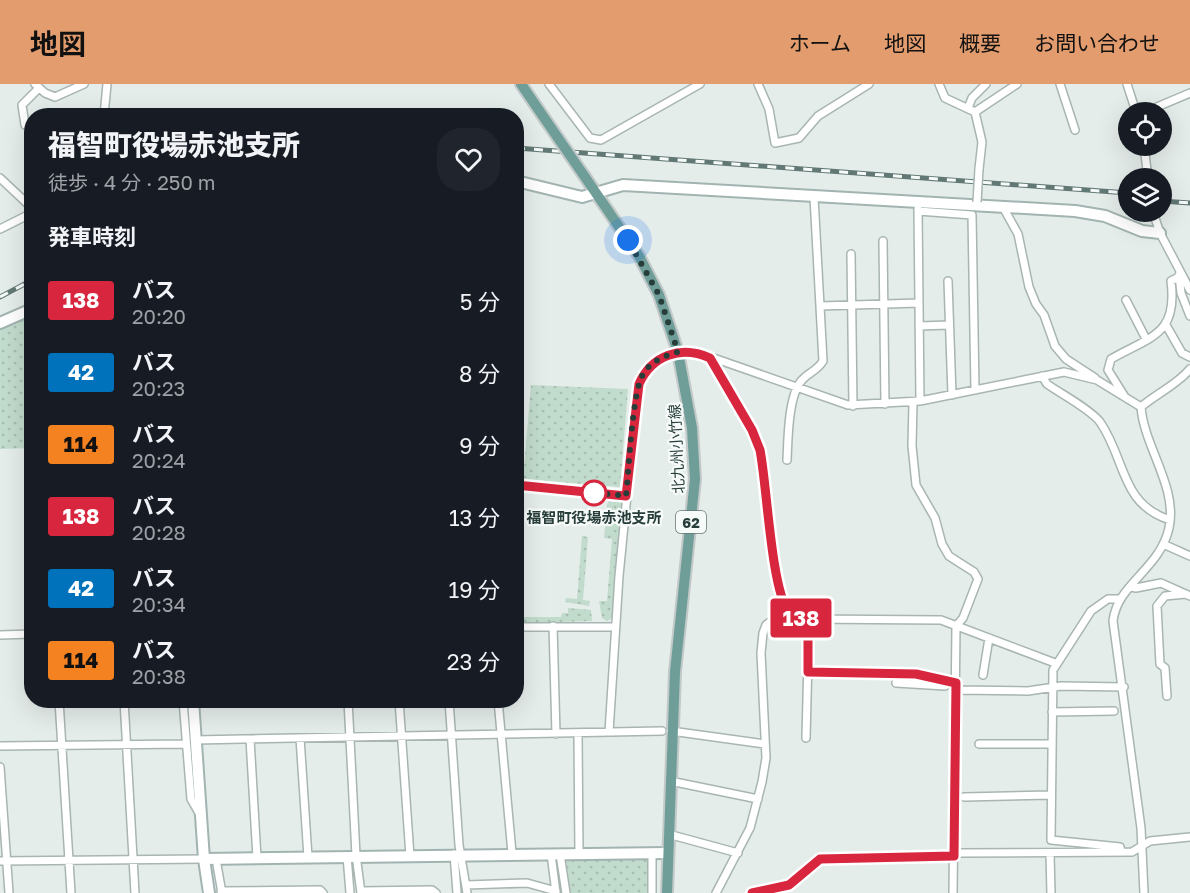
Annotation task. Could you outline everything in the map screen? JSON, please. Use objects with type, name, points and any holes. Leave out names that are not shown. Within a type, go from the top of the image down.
[{"type":"main road","name":"北九州小竹線","points":[[521,84],[648,272],[670,324],[678,352],[692,428],[695,479],[666,731],[670,781],[667,893]]},
{"type":"street","points":[[24,118],[22,105],[37,86],[55,97],[84,84]]},
{"type":"street","points":[[105,108],[107,84]]},
{"type":"street","points":[[549,84],[591,138],[601,140],[700,84]]},
{"type":"street","points":[[758,84],[769,109],[776,143],[799,138],[818,117],[869,84]]},
{"type":"street","points":[[939,84],[945,98],[975,112],[982,142],[977,204]]},
{"type":"street","points":[[968,108],[972,98],[986,84]]},
{"type":"street","points":[[975,112],[1017,84]]},
{"type":"street","points":[[1060,84],[1076,130]]},
{"type":"street","points":[[1127,84],[1133,102]]},
{"type":"street","points":[[1169,102],[1190,93]]},
{"type":"street","points":[[0,178],[24,200]]},
{"type":"street","points":[[524,183],[579,196],[623,185],[814,197],[918,207],[972,215],[975,390]]},
{"type":"street","points":[[787,460],[789,425],[797,389],[801,380],[818,369],[823,361],[814,197]]},
{"type":"street","points":[[918,207],[977,204],[1105,216],[1142,231],[1160,233]]},
{"type":"street","points":[[918,207],[919,326],[917,402],[912,446],[916,485],[935,518],[942,544],[949,556],[974,572],[978,579],[963,618],[957,626],[954,685],[953,893]]},
{"type":"street","points":[[1002,207],[1018,234],[1029,287],[1044,315],[1055,346],[1066,359],[1141,407],[1145,434],[1169,498],[1170,520],[1163,544],[1155,560],[1119,599],[1113,621],[1124,687],[1142,847],[1144,893]]},
{"type":"street","points":[[0,229],[24,217]]},
{"type":"street","points":[[1156,222],[1179,274],[1190,290]]},
{"type":"street","points":[[883,241],[885,404]]},
{"type":"street","points":[[851,254],[853,406]]},
{"type":"street","points":[[1179,274],[1181,292],[1190,316]]},
{"type":"street","points":[[1125,397],[1108,370],[1111,359],[1166,325],[1173,309],[1171,281],[1179,274]]},
{"type":"street","points":[[948,281],[952,395]]},
{"type":"street","points":[[1126,300],[1146,339]]},
{"type":"street","points":[[820,306],[919,303]]},
{"type":"street","points":[[0,323],[24,312]]},
{"type":"street","points":[[919,326],[949,325]]},
{"type":"street","points":[[1166,325],[1182,353],[1190,357]]},
{"type":"street","points":[[609,732],[626,496],[639,384],[651,365],[664,356],[678,352],[702,354],[797,389],[853,406],[917,402],[1064,372],[1097,380]]},
{"type":"street","points":[[710,358],[752,430],[760,450],[779,586],[787,609],[793,616],[808,619],[941,620],[1055,663]]},
{"type":"street","points":[[1141,407],[1181,379],[1190,369]]},
{"type":"street","points":[[1042,376],[1047,384],[1098,419],[1135,499],[1154,515],[1170,520]]},
{"type":"street","points":[[524,486],[626,496]]},
{"type":"street","points":[[1163,544],[1190,556]]},
{"type":"street","points":[[1131,587],[1161,583],[1188,595]]},
{"type":"street","points":[[1167,696],[1165,668],[1160,664],[1157,606],[1165,596],[1188,595]]},
{"type":"street","points":[[1119,599],[1108,599],[1091,611],[1066,653],[1055,663],[1052,686],[1050,795],[1051,840],[1111,844],[1120,847],[1121,852]]},
{"type":"street","points":[[716,893],[750,828],[758,798],[766,759],[763,633],[766,625],[787,609]]},
{"type":"street","points":[[807,738],[808,619]]},
{"type":"street","points":[[553,626],[556,734]]},
{"type":"street","points":[[524,627],[615,627]]},
{"type":"street","points":[[0,635],[24,634]]},
{"type":"street","points":[[983,675],[989,638]]},
{"type":"street","points":[[808,672],[916,674],[954,685]]},
{"type":"street","points":[[896,683],[1028,691],[1052,686],[1124,687]]},
{"type":"street","points":[[60,708],[71,893]]},
{"type":"street","points":[[125,708],[135,893]]},
{"type":"street","points":[[184,708],[201,817],[209,893]]},
{"type":"street","points":[[190,742],[192,708]]},
{"type":"street","points":[[348,708],[352,856],[350,893]]},
{"type":"street","points":[[400,708],[410,856]]},
{"type":"street","points":[[450,708],[457,893]]},
{"type":"street","points":[[499,708],[512,853]]},
{"type":"street","points":[[1052,712],[1114,711]]},
{"type":"street","points":[[0,746],[666,731],[765,744]]},
{"type":"street","points":[[578,734],[579,854]]},
{"type":"street","points":[[300,738],[308,857]]},
{"type":"street","points":[[250,739],[257,858]]},
{"type":"street","points":[[979,744],[1051,744]]},
{"type":"street","points":[[0,766],[4,861],[9,893]]},
{"type":"street","points":[[670,781],[758,798]]},
{"type":"street","points":[[964,797],[1050,795]]},
{"type":"street","points":[[668,834],[738,853]]},
{"type":"street","points":[[752,893],[789,885],[820,859],[954,856],[960,853],[1132,852],[1150,841],[1190,837]]},
{"type":"street","points":[[4,861],[512,853],[668,853]]},
{"type":"street","points":[[652,853],[652,893]]},
{"type":"street","points":[[457,854],[467,893]]},
{"type":"street","points":[[466,885],[527,883],[556,892],[556,854]]},
{"type":"street","points":[[556,854],[566,893]]},
{"type":"street","points":[[1050,854],[1051,893]]},
{"type":"street","points":[[352,856],[361,892],[432,890],[436,893]]},
{"type":"street","points":[[216,859],[222,892],[320,890],[323,893]]},
{"type":"green space","points":[[24,319],[24,448],[0,449],[0,330]]},
{"type":"green space","points":[[531,385],[628,389],[620,487],[524,479]]},
{"type":"green space","points":[[611,499],[622,501],[612,618],[607,621],[602,618],[599,601],[607,601],[612,539],[604,538],[607,504]]},
{"type":"green space","points":[[582,536],[588,537],[583,600],[590,601],[589,606],[565,602],[566,598],[577,599]]},
{"type":"green space","points":[[568,608],[591,610],[592,621],[524,623],[524,617],[561,617],[562,613],[568,613]]},
{"type":"green space","points":[[647,859],[650,864],[649,893],[570,893],[566,860]]},
{"type":"railway","points":[[524,149],[1118,192]]},
{"type":"railway","points":[[1172,202],[1190,203]]},
{"type":"railway","points":[[0,297],[24,284]]},
{"type":"bus line","name":"138","points":[[524,486],[626,496],[639,384],[644,372],[664,356],[678,352],[702,354],[710,358],[752,430],[760,450],[779,586],[787,609],[793,616],[808,619],[808,672],[916,674],[956,683],[954,856],[820,859],[789,885],[752,893]]},
{"type":"place","name":"福智町役場赤池支所","points":[[594,493]]},
{"type":"route","points":[[594,493],[590,492],[626,496],[639,384],[644,372],[657,360],[678,352],[659,295],[628,240]]}]
